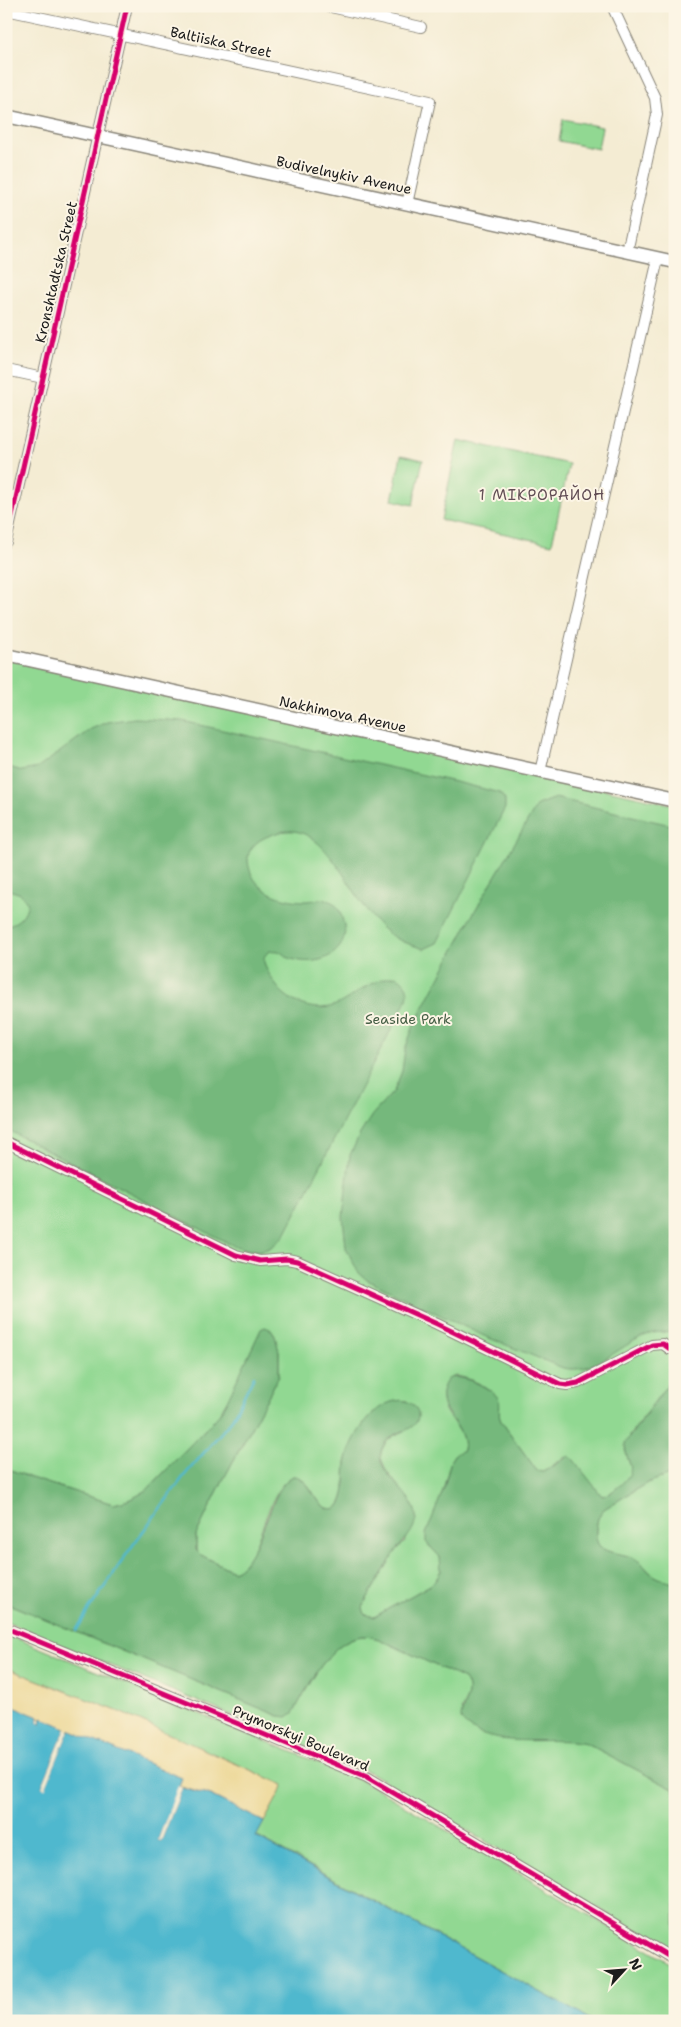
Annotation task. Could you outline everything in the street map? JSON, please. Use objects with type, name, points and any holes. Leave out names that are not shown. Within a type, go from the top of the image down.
[{"type":"main road","name":"Budivelnykiv Avenue","points":[[6,116],[675,262]]},
{"type":"main road","name":"Nakhimova Avenue","points":[[6,655],[675,801]]},
{"type":"street","name":"Kronshtadtska Street","points":[[6,542],[127,6]]},
{"type":"street","points":[[326,6],[422,27]]},
{"type":"street","points":[[612,6],[655,98],[657,107],[657,115],[627,252]]},
{"type":"street","name":"Baltiiska Street","points":[[6,10],[430,101],[407,204]]},
{"type":"street","points":[[540,772],[658,259]]},
{"type":"street","points":[[6,370],[43,378]]},
{"type":"street","points":[[6,1142],[236,1255],[260,1261],[289,1259],[297,1261],[437,1324],[560,1384],[578,1383],[652,1345],[663,1344],[670,1349],[675,1346]]},
{"type":"street","name":"Prymorskyi Boulevard","points":[[6,1628],[367,1777],[675,1960]]},
{"type":"green space","points":[[563,119],[602,127],[598,149],[559,141]]},
{"type":"green space","points":[[458,440],[569,464],[552,544],[441,520]]},
{"type":"green space","points":[[401,455],[423,460],[413,505],[392,500]]},
{"type":"green space","name":"Seaside Park","points":[[6,657],[675,805],[675,1374],[629,1436],[625,1450],[632,1471],[615,1490],[602,1496],[565,1457],[543,1472],[537,1471],[501,1421],[499,1405],[494,1394],[482,1385],[456,1376],[445,1385],[442,1399],[444,1408],[463,1438],[464,1444],[463,1450],[454,1455],[451,1460],[428,1545],[438,1554],[442,1563],[440,1573],[432,1584],[374,1617],[365,1614],[363,1608],[365,1602],[395,1552],[405,1542],[416,1518],[413,1507],[386,1470],[380,1456],[383,1447],[388,1441],[403,1432],[407,1401],[395,1401],[385,1405],[367,1420],[360,1430],[349,1452],[346,1463],[343,1498],[337,1508],[330,1509],[324,1506],[306,1482],[293,1476],[283,1484],[275,1496],[250,1555],[243,1565],[233,1571],[201,1555],[196,1550],[196,1535],[279,1376],[279,1351],[271,1330],[217,1417],[147,1490],[135,1497],[113,1504],[31,1478],[6,1468]]},
{"type":"green space","points":[[135,718],[182,721],[464,784],[500,793],[505,800],[505,808],[437,943],[424,949],[397,939],[383,929],[362,904],[331,857],[320,844],[307,835],[294,831],[278,833],[259,841],[250,850],[248,860],[250,870],[260,886],[268,892],[286,899],[306,901],[322,899],[329,901],[338,909],[344,925],[344,938],[340,946],[333,954],[321,960],[295,960],[277,951],[266,954],[264,962],[266,969],[283,993],[304,1005],[319,1008],[327,1007],[342,1002],[375,982],[396,976],[404,983],[408,992],[407,999],[285,1234],[272,1246],[260,1251],[230,1244],[6,1129],[6,926],[21,918],[28,903],[21,894],[6,889],[6,766],[22,771],[38,768],[91,729],[107,722]]},
{"type":"green space","points":[[555,798],[675,826],[675,1333],[660,1332],[648,1334],[595,1364],[585,1368],[574,1369],[563,1368],[484,1336],[367,1280],[358,1272],[346,1248],[343,1217],[350,1155],[372,1115],[394,1091],[402,1071],[405,1049],[414,1025],[473,914],[537,805]]},
{"type":"green space","points":[[265,1327],[272,1330],[275,1336],[279,1351],[279,1376],[196,1535],[196,1550],[201,1555],[233,1571],[241,1567],[248,1559],[260,1536],[279,1491],[285,1482],[293,1476],[305,1482],[324,1506],[330,1509],[337,1508],[343,1499],[348,1455],[363,1425],[377,1410],[386,1404],[402,1400],[406,1401],[417,1409],[417,1419],[408,1429],[391,1437],[386,1442],[381,1453],[381,1461],[390,1477],[411,1502],[416,1518],[411,1532],[391,1559],[365,1602],[363,1608],[365,1614],[374,1617],[432,1584],[441,1571],[440,1557],[426,1542],[426,1534],[444,1488],[451,1460],[454,1455],[463,1450],[460,1432],[442,1399],[443,1389],[448,1379],[453,1377],[467,1379],[495,1394],[499,1401],[501,1421],[537,1471],[543,1472],[569,1456],[602,1496],[626,1480],[631,1470],[625,1443],[675,1374],[675,1473],[647,1483],[604,1509],[598,1518],[596,1539],[603,1549],[636,1559],[653,1575],[675,1584],[675,1790],[586,1743],[502,1739],[486,1736],[472,1730],[461,1720],[468,1694],[467,1684],[464,1679],[379,1639],[364,1636],[352,1639],[341,1645],[321,1665],[293,1713],[287,1717],[279,1716],[6,1603],[6,1468],[31,1478],[113,1504],[127,1501],[139,1495],[147,1490],[217,1417],[224,1407],[261,1329]]},
{"type":"green space","points":[[675,1473],[675,1584],[653,1575],[635,1559],[603,1549],[598,1545],[596,1530],[598,1518],[604,1509],[647,1483]]},
{"type":"green space","points":[[6,1603],[279,1716],[293,1713],[321,1665],[341,1645],[352,1639],[364,1636],[372,1637],[464,1679],[467,1683],[468,1691],[461,1711],[586,1743],[675,1790],[675,1954],[371,1773],[6,1622]]},
{"type":"green space","points":[[6,1634],[365,1782],[675,1966],[675,2021],[593,2021],[256,1836],[284,1785],[117,1711],[6,1668]]},
{"type":"sand","points":[[6,1668],[117,1711],[284,1785],[264,1822],[214,1797],[178,1786],[181,1778],[6,1704]]},
{"type":"water","points":[[6,1704],[39,1717],[37,1722],[41,1724],[42,1718],[66,1728],[42,1787],[45,1788],[69,1730],[182,1778],[158,1840],[161,1841],[182,1788],[214,1797],[264,1822],[256,1837],[593,2021],[6,2021]]},
{"type":"pier","points":[[66,1728],[69,1730],[45,1789],[42,1787]]},
{"type":"pier","points":[[178,1786],[182,1788],[161,1841],[158,1840]]},
{"type":"waterway","points":[[76,1631],[133,1545],[184,1476],[231,1421],[254,1376]]},
{"type":"cycle path","points":[[6,542],[127,6]]},
{"type":"cycle path","points":[[6,1142],[236,1255],[260,1261],[287,1259],[297,1261],[437,1324],[560,1384],[578,1383],[652,1345],[663,1344],[670,1349],[675,1346]]},
{"type":"cycle path","points":[[6,1628],[367,1777],[675,1960]]},
{"type":"district","name":"1 МІКРОРАЙОН","points":[[542,495]]}]
